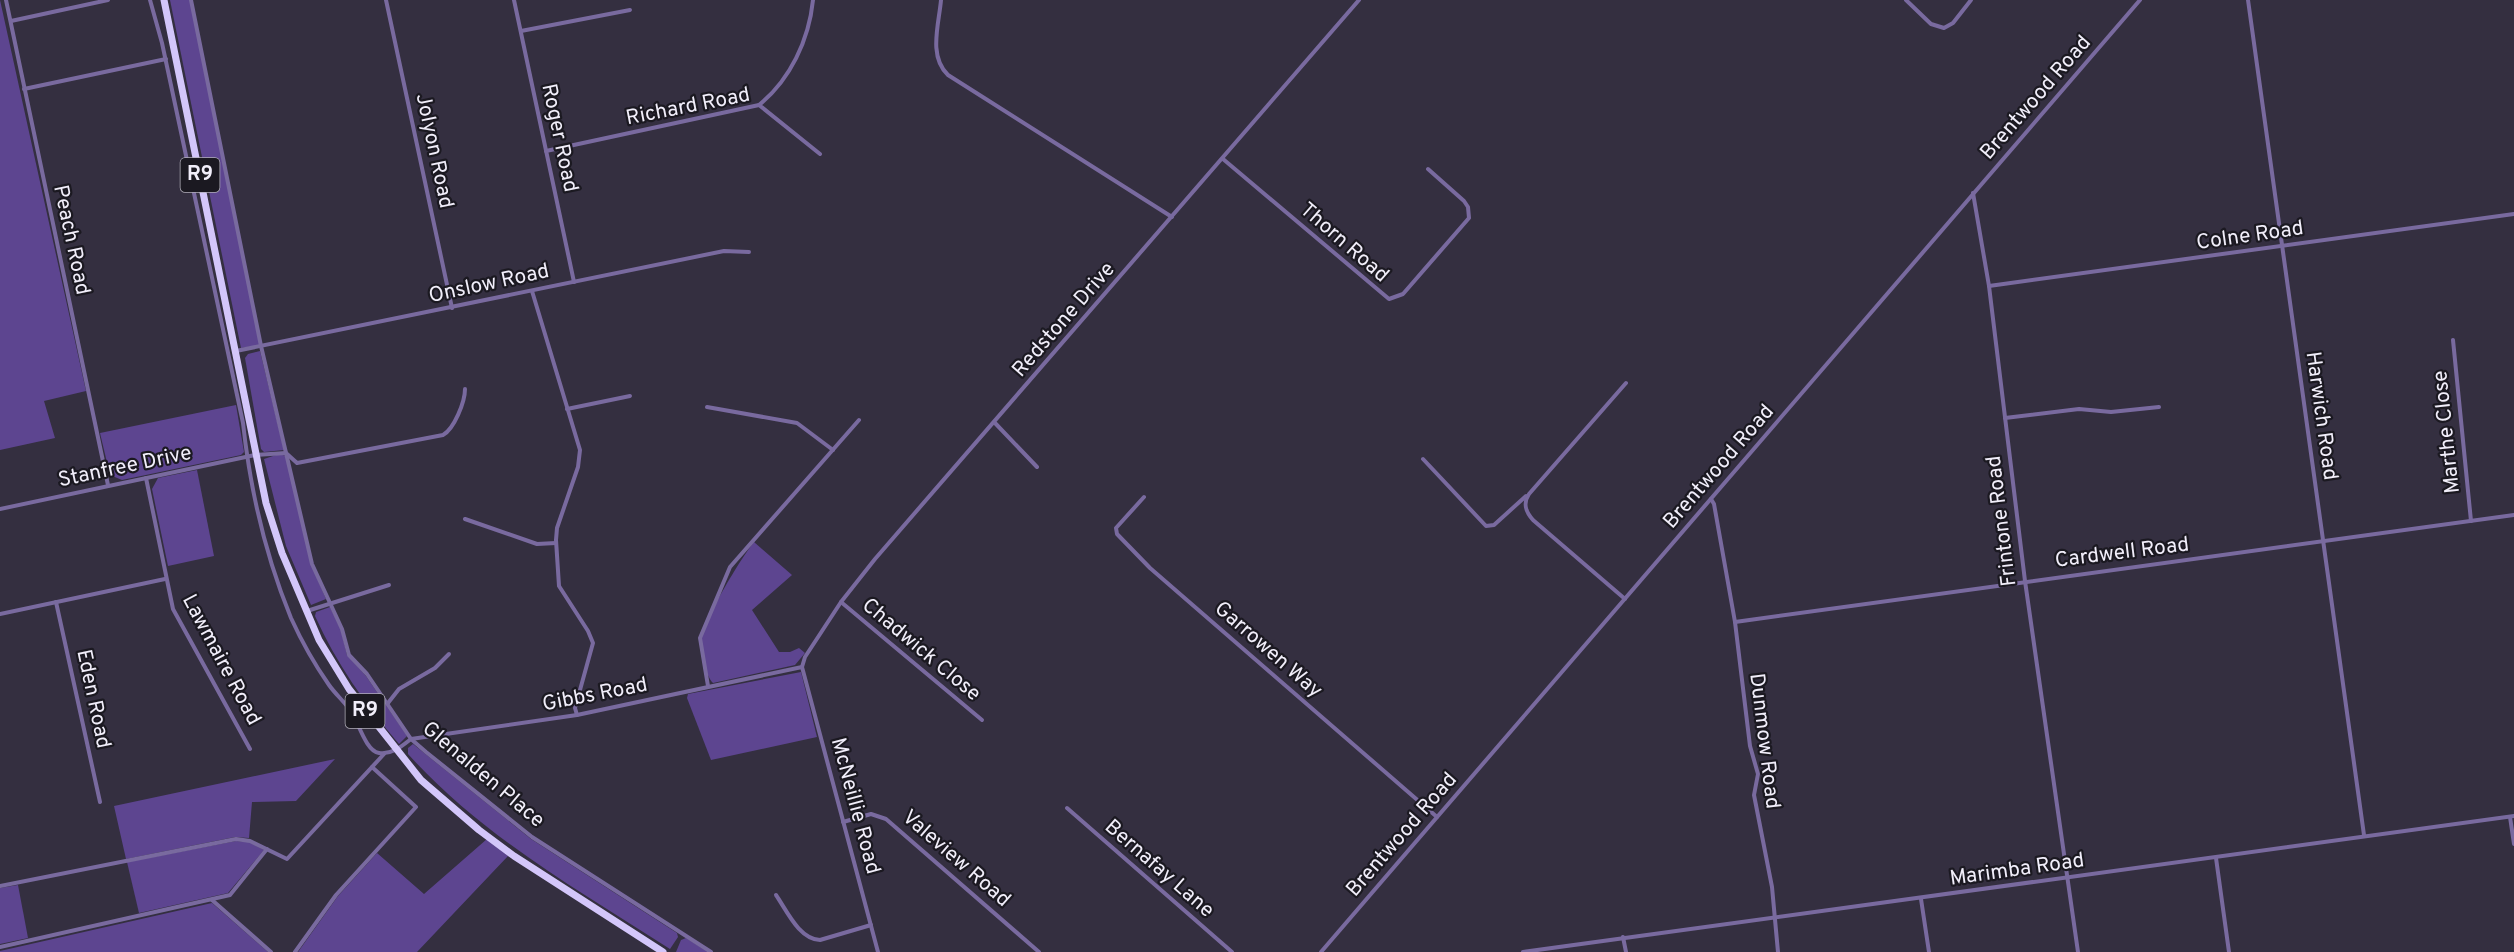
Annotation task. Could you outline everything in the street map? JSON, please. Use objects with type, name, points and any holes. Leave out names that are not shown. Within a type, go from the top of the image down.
[{"type":"highway","name":"R9","points":[[164,0],[255,455],[282,553],[319,640],[344,681],[395,751],[421,780],[479,830],[660,952]]},
{"type":"street","name":"Peach Road","points":[[6,0],[108,485]]},
{"type":"street","points":[[10,21],[108,0]]},
{"type":"street","points":[[150,0],[166,59],[243,423],[247,457],[275,569],[291,618],[329,685],[350,710],[370,748],[378,753],[395,751]]},
{"type":"street","name":"Glenalden Place","points":[[191,0],[261,346],[312,564],[342,629],[349,655],[367,674],[411,739],[532,837],[711,952]]},
{"type":"street","name":"Jolyon Road","points":[[386,0],[452,308]]},
{"type":"street","name":"Roger Road","points":[[514,0],[574,282]]},
{"type":"street","points":[[759,105],[795,61],[806,33],[813,0]]},
{"type":"street","points":[[941,0],[937,53],[940,65],[948,75],[1172,217]]},
{"type":"street","name":"Redstone Drive","points":[[802,667],[809,650],[841,602],[875,559],[1359,0]]},
{"type":"street","points":[[1906,0],[1932,24],[1944,28],[1953,24],[1971,0]]},
{"type":"street","name":"Brentwood Road","points":[[1321,952],[2140,0]]},
{"type":"street","name":"Harwich Road","points":[[2248,0],[2364,835]]},
{"type":"street","points":[[521,32],[630,10]]},
{"type":"street","points":[[24,89],[166,59]]},
{"type":"street","name":"Richard Road","points":[[546,151],[759,105],[820,154]]},
{"type":"street","name":"Thorn Road","points":[[1223,159],[1389,299],[1403,294],[1469,218],[1470,213],[1464,201],[1428,169]]},
{"type":"street","name":"Frintone Road","points":[[1973,193],[1989,286],[2025,581],[2078,952]]},
{"type":"street","name":"Colne Road","points":[[1989,286],[2514,214]]},
{"type":"street","name":"Onslow Road","points":[[236,351],[724,251],[749,252]]},
{"type":"street","points":[[210,270],[220,276]]},
{"type":"street","points":[[532,291],[580,450],[580,459],[557,528],[556,543],[559,586],[588,631],[593,644],[575,708],[577,715]]},
{"type":"street","name":"Marthe Close","points":[[2453,340],[2471,521]]},
{"type":"street","points":[[230,368],[239,367]]},
{"type":"street","points":[[234,385],[242,383]]},
{"type":"street","points":[[1423,459],[1486,526],[1494,525],[1529,494],[1626,383]]},
{"type":"street","name":"Stanfree Drive","points":[[0,509],[255,455],[286,453],[297,463],[443,435],[454,425],[465,398],[465,389]]},
{"type":"street","points":[[567,409],[630,396]]},
{"type":"street","points":[[707,407],[797,423],[833,450]]},
{"type":"street","points":[[2005,418],[2079,410],[2111,412],[2159,407]]},
{"type":"street","points":[[708,686],[699,641],[730,567],[859,420]]},
{"type":"street","points":[[995,423],[1037,467]]},
{"type":"street","name":"Lawmaire Road","points":[[146,478],[165,579],[177,616],[217,684],[250,749]]},
{"type":"street","points":[[1529,494],[1525,502],[1530,517],[1625,599]]},
{"type":"street","name":"Garrowen Way","points":[[1144,497],[1116,528],[1118,534],[1150,568],[1437,817]]},
{"type":"street","name":"Dunmow Road","points":[[1711,499],[1714,504],[1735,622],[1750,746],[1758,774],[1754,795],[1772,887],[1778,952]]},
{"type":"street","name":"Cardwell Road","points":[[1735,622],[2514,515]]},
{"type":"street","points":[[465,519],[537,544],[556,543]]},
{"type":"street","points":[[0,614],[165,579]]},
{"type":"street","points":[[307,611],[389,585]]},
{"type":"street","name":"Eden Road","points":[[56,602],[100,801]]},
{"type":"street","name":"Chadwick Close","points":[[841,602],[982,720]]},
{"type":"street","points":[[388,704],[399,689],[435,668],[449,654]]},
{"type":"street","name":"Gibbs Road","points":[[395,751],[411,739],[577,715],[802,667]]},
{"type":"street","name":"McNeillie Road","points":[[802,667],[878,952]]},
{"type":"street","points":[[0,886],[236,839],[250,841],[287,859],[384,753]]},
{"type":"street","points":[[295,952],[336,895],[416,807],[397,786],[372,767]]},
{"type":"street","name":"Bernafay Lane","points":[[1067,808],[1232,952]]},
{"type":"street","name":"Valeview Road","points":[[843,822],[871,814],[886,819],[1040,952]]},
{"type":"street","points":[[2512,817],[2514,844]]},
{"type":"street","name":"Marimba Road","points":[[1523,952],[2216,858],[2364,835],[2512,817]]},
{"type":"street","points":[[0,947],[230,895],[267,849]]},
{"type":"street","points":[[2216,858],[2229,952]]},
{"type":"street","points":[[776,895],[803,934],[812,939],[820,940],[871,925]]},
{"type":"street","points":[[1921,899],[1929,952]]},
{"type":"street","points":[[212,900],[271,952]]},
{"type":"street","points":[[1623,937],[1626,952]]},
{"type":"shaded area","points":[[0,0],[86,391],[44,401],[55,438],[0,450]]},
{"type":"shaded area","points":[[170,0],[190,0],[260,345],[241,348]]},
{"type":"shaded area","points":[[260,351],[284,450],[264,452],[261,449],[245,358],[248,354]]},
{"type":"shaded area","points":[[236,405],[244,452],[241,455],[122,480],[110,475],[100,433]]},
{"type":"shaded area","points":[[279,454],[286,456],[311,564],[326,599],[311,605],[286,546],[264,459]]},
{"type":"shaded area","points":[[197,470],[214,556],[168,566],[152,489],[158,478]]},
{"type":"shaded area","points":[[754,542],[792,575],[752,610],[779,652],[790,652],[799,648],[805,653],[795,665],[713,683],[703,658],[701,642],[703,633],[723,590]]},
{"type":"shaded area","points":[[330,607],[341,630],[347,655],[366,676],[407,736],[399,744],[352,683],[323,633],[315,616],[316,612]]},
{"type":"shaded area","points":[[801,672],[817,737],[711,760],[687,698],[688,694]]},
{"type":"shaded area","points":[[413,744],[531,839],[677,933],[678,937],[670,949],[532,860],[467,811],[408,754],[408,748]]},
{"type":"shaded area","points":[[335,759],[296,801],[252,802],[249,838],[235,837],[126,859],[114,806]]},
{"type":"shaded area","points":[[487,839],[508,856],[417,952],[298,952],[338,896],[377,853],[424,894]]},
{"type":"shaded area","points":[[236,841],[249,842],[264,850],[228,893],[139,913],[127,862]]},
{"type":"shaded area","points":[[18,885],[28,938],[0,944],[0,888]]},
{"type":"shaded area","points":[[212,903],[268,952],[0,952],[0,951]]},
{"type":"shaded area","points":[[686,938],[708,952],[676,952],[681,940]]}]
